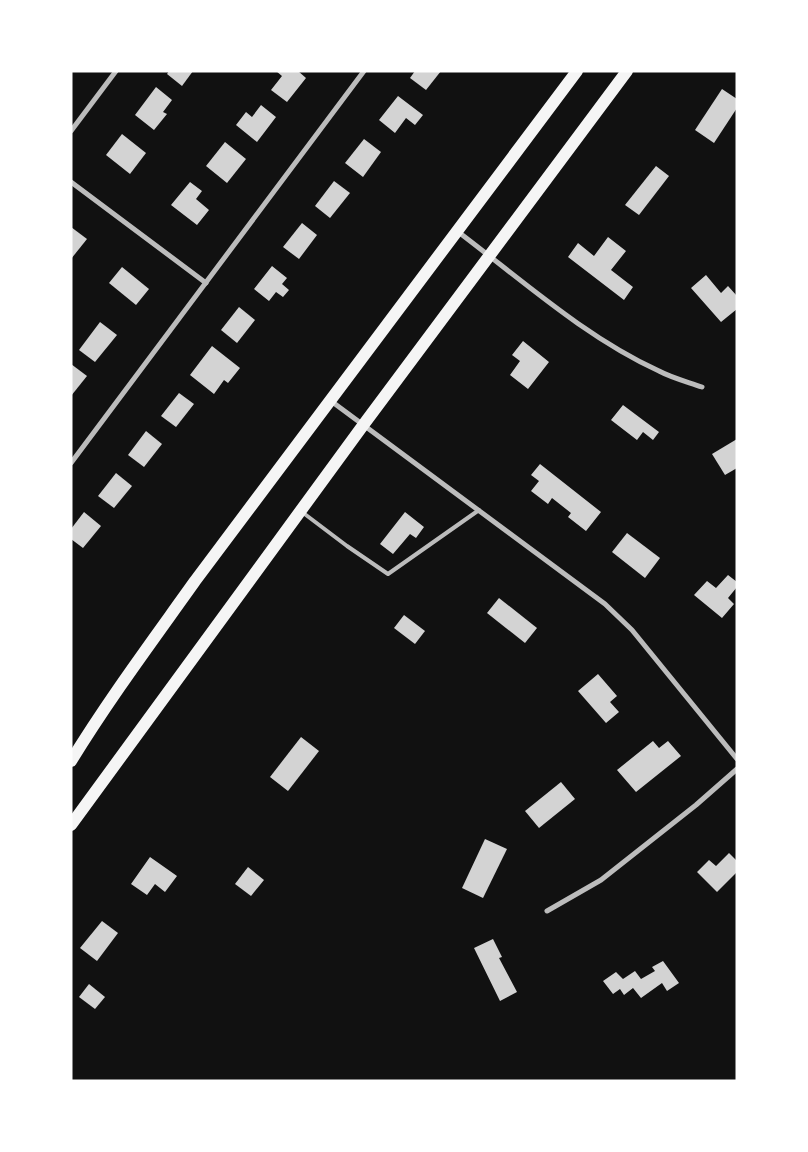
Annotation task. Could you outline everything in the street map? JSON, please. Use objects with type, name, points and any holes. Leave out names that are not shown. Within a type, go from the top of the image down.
[{"type":"main road","points":[[71,761],[113,697],[189,589],[577,71]]},
{"type":"main road","points":[[71,825],[300,510],[627,71]]},
{"type":"street","points":[[71,131],[116,71]]},
{"type":"street","points":[[71,463],[364,71]]},
{"type":"street","points":[[71,182],[206,282]]},
{"type":"street","points":[[457,231],[610,346],[661,373],[702,386]]},
{"type":"street","points":[[331,400],[605,604],[632,630],[737,759]]},
{"type":"street","points":[[547,911],[601,880],[737,770]]},
{"type":"lane","points":[[300,510],[388,574],[480,510]]},
{"type":"building","points":[[169,71],[193,71],[182,86],[167,74]]},
{"type":"building","points":[[276,71],[298,71],[306,78],[287,102],[271,90],[282,76]]},
{"type":"building","points":[[415,71],[441,71],[426,90],[410,78]]},
{"type":"building","points":[[156,87],[172,100],[163,112],[167,114],[154,130],[135,115]]},
{"type":"building","points":[[722,89],[737,99],[737,108],[714,143],[695,130]]},
{"type":"building","points":[[398,96],[423,115],[415,125],[406,118],[395,133],[379,120]]},
{"type":"building","points":[[261,105],[276,117],[257,142],[236,125],[246,112],[252,117]]},
{"type":"building","points":[[122,134],[146,153],[130,174],[106,155]]},
{"type":"building","points":[[364,139],[381,152],[363,177],[345,163]]},
{"type":"building","points":[[225,142],[246,159],[227,183],[206,166]]},
{"type":"building","points":[[656,166],[669,176],[639,215],[625,205]]},
{"type":"building","points":[[334,181],[350,193],[330,218],[315,206]]},
{"type":"building","points":[[190,182],[202,191],[196,199],[209,210],[197,225],[171,205]]},
{"type":"building","points":[[302,223],[317,235],[299,259],[283,247]]},
{"type":"building","points":[[71,227],[87,239],[71,259]]},
{"type":"building","points":[[608,237],[626,251],[611,270],[633,287],[624,300],[568,257],[578,243],[594,256]]},
{"type":"building","points":[[272,266],[287,278],[282,284],[289,290],[283,297],[276,292],[269,301],[254,289]]},
{"type":"building","points":[[122,267],[149,289],[136,305],[109,283]]},
{"type":"building","points":[[706,275],[721,293],[728,286],[737,296],[737,309],[721,322],[691,288]]},
{"type":"building","points":[[239,307],[255,320],[237,343],[221,330]]},
{"type":"building","points":[[100,322],[117,335],[95,362],[79,350]]},
{"type":"building","points":[[523,341],[549,362],[528,389],[510,375],[520,361],[512,355]]},
{"type":"building","points":[[212,346],[240,368],[228,383],[224,380],[214,394],[190,375]]},
{"type":"building","points":[[71,364],[87,376],[71,396]]},
{"type":"building","points":[[179,393],[194,404],[176,427],[161,416]]},
{"type":"building","points":[[623,405],[659,432],[653,440],[643,432],[637,440],[611,420]]},
{"type":"building","points":[[146,431],[162,444],[144,467],[128,455]]},
{"type":"building","points":[[737,439],[737,468],[725,475],[712,454]]},
{"type":"building","points":[[540,464],[601,512],[586,531],[568,517],[571,513],[552,498],[548,504],[531,491],[539,481],[531,475]]},
{"type":"building","points":[[116,473],[132,486],[114,508],[98,496]]},
{"type":"building","points":[[84,512],[101,526],[83,548],[71,539],[71,529]]},
{"type":"building","points":[[405,512],[424,527],[416,538],[410,534],[393,554],[380,544]]},
{"type":"building","points":[[627,533],[660,558],[645,578],[612,552]]},
{"type":"building","points":[[728,575],[737,582],[737,587],[728,598],[734,604],[722,618],[694,595],[707,581],[716,588]]},
{"type":"building","points":[[499,598],[537,628],[525,643],[487,613]]},
{"type":"building","points":[[404,615],[425,631],[415,644],[394,628]]},
{"type":"building","points":[[598,674],[617,696],[610,702],[619,712],[606,723],[578,691]]},
{"type":"building","points":[[301,737],[319,751],[288,791],[270,777]]},
{"type":"building","points":[[653,741],[659,748],[668,741],[681,756],[636,792],[617,770]]},
{"type":"building","points":[[561,782],[575,799],[539,828],[525,811]]},
{"type":"building","points":[[485,839],[507,849],[483,898],[462,888]]},
{"type":"building","points":[[729,853],[737,861],[737,872],[717,892],[697,872],[709,860],[716,866]]},
{"type":"building","points":[[150,857],[177,876],[165,892],[155,884],[147,895],[131,884]]},
{"type":"building","points":[[248,867],[264,880],[251,896],[235,884]]},
{"type":"building","points":[[102,921],[118,933],[97,961],[80,948]]},
{"type":"building","points":[[493,939],[502,957],[499,958],[517,992],[500,1001],[474,948]]},
{"type":"building","points":[[663,961],[679,983],[667,991],[662,983],[641,998],[633,988],[624,995],[620,989],[613,994],[603,981],[616,972],[623,979],[635,971],[641,979],[655,971],[652,967]]},
{"type":"building","points":[[89,984],[105,997],[95,1009],[79,997]]}]
